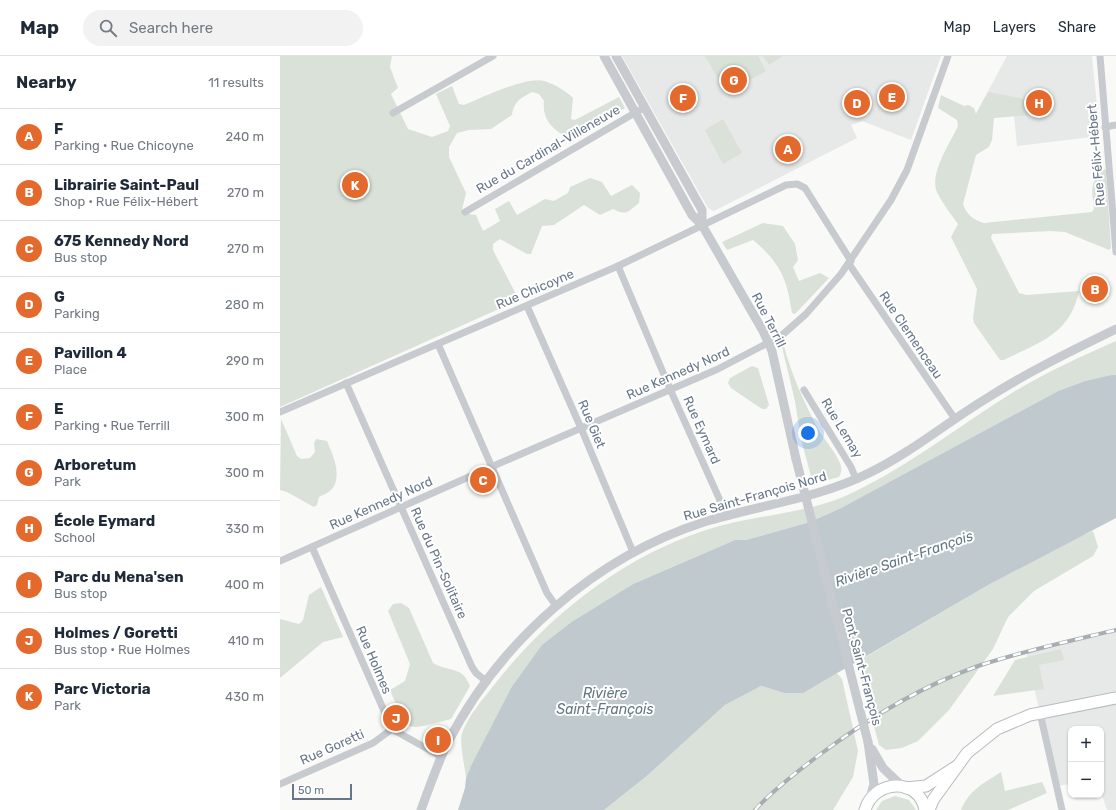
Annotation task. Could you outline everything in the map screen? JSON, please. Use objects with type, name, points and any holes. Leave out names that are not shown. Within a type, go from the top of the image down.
[{"type":"main road","points":[[928,810],[933,800],[950,778],[957,766],[976,744],[997,729],[1020,718],[1116,698]]},
{"type":"main road","points":[[865,810],[870,798],[875,793],[888,786],[926,786],[957,766]]},
{"type":"main road","points":[[904,787],[920,799],[925,810]]},
{"type":"street","points":[[393,113],[493,56]]},
{"type":"street","name":"Rue Terrill","points":[[604,56],[692,215],[702,226],[769,344],[774,359],[796,459]]},
{"type":"street","name":"Rue Terrill","points":[[616,56],[702,210],[702,226]]},
{"type":"street","name":"Rue Kennedy Nord","points":[[280,561],[491,467],[718,369],[769,344],[795,325],[850,262],[902,180],[948,56]]},
{"type":"street","name":"Rue Félix-Hébert","points":[[1100,56],[1116,252]]},
{"type":"street","name":"Rue du Cardinal-Villeneuve","points":[[465,212],[644,107]]},
{"type":"street","points":[[1105,127],[1116,125]]},
{"type":"street","name":"Rue Clemenceau","points":[[797,184],[806,188],[850,262],[954,419]]},
{"type":"street","name":"Rue Chicoyne","points":[[280,412],[618,266],[786,185],[797,184]]},
{"type":"street","name":"Rue Eymard","points":[[618,266],[670,389],[727,516]]},
{"type":"street","name":"Rue Giet","points":[[527,306],[634,552]]},
{"type":"street","name":"Rue Saint-François Nord","points":[[422,810],[442,757],[463,716],[487,682],[521,641],[556,606],[592,578],[634,552],[678,532],[727,516],[811,495],[856,479],[897,458],[930,437],[954,419],[1044,364],[1116,329]]},
{"type":"street","points":[[438,344],[547,593],[556,606]]},
{"type":"street","name":"Rue du Pin-Solitaire","points":[[346,383],[472,667],[476,673],[487,682]]},
{"type":"street","name":"Rue Lemay","points":[[804,390],[852,467],[856,479]]},
{"type":"street","name":"Pont Saint-François","points":[[796,459],[868,742]]},
{"type":"street","name":"Rue Holmes","points":[[312,547],[392,729]]},
{"type":"street","points":[[1040,713],[1062,810]]},
{"type":"street","points":[[392,729],[442,757]]},
{"type":"street","name":"Rue Goretti","points":[[280,784],[373,743],[392,729]]},
{"type":"street","points":[[868,742],[883,768],[904,787]]},
{"type":"street","points":[[868,742],[874,784],[870,798]]},
{"type":"shaded area","points":[[280,56],[392,56],[390,67],[398,88],[391,94],[408,129],[432,137],[448,131],[450,126],[436,94],[452,86],[459,104],[464,105],[492,93],[526,82],[536,80],[544,81],[566,92],[573,98],[571,119],[575,120],[619,97],[625,108],[578,134],[567,137],[557,131],[549,123],[546,118],[544,101],[539,94],[532,92],[521,98],[516,103],[512,115],[491,129],[469,130],[457,133],[449,147],[449,157],[466,193],[462,210],[469,214],[476,215],[483,231],[500,221],[495,209],[509,201],[517,215],[545,199],[554,201],[568,193],[570,187],[590,178],[602,182],[611,196],[632,185],[640,193],[639,203],[624,213],[613,209],[600,215],[584,205],[554,225],[542,226],[531,254],[527,254],[500,239],[493,244],[493,250],[519,300],[280,407]]},
{"type":"shaded area","points":[[622,56],[941,56],[911,140],[862,121],[851,125],[857,138],[714,211],[708,208]]},
{"type":"shaded area","points":[[705,56],[758,56],[766,71],[726,93]]},
{"type":"shaded area","points":[[763,56],[783,56],[769,65]]},
{"type":"shaded area","points":[[1007,56],[1092,56],[1100,136],[1017,146],[1014,116],[973,119]]},
{"type":"shaded area","points":[[988,92],[1029,100],[1031,102],[1031,115],[994,118],[992,140],[989,147],[976,155],[963,204],[966,211],[974,219],[984,223],[1092,212],[1094,209],[1092,192],[1094,183],[1104,169],[1106,170],[1111,248],[1109,250],[1065,232],[1051,231],[992,234],[991,238],[1019,293],[1027,295],[1079,291],[1075,306],[1061,327],[1041,342],[1004,360],[1000,360],[974,323],[973,318],[977,289],[951,237],[958,224],[941,200],[935,185],[938,168],[958,126],[957,120],[938,108],[941,95],[964,106],[968,105],[974,108],[976,114]]},
{"type":"shaded area","points":[[723,119],[742,153],[723,164],[705,130]]},
{"type":"shaded area","points":[[763,223],[783,226],[795,244],[798,260],[793,267],[799,281],[820,273],[829,278],[795,314],[792,313],[788,290],[781,272],[770,256],[762,248],[753,240],[727,250],[722,242]]},
{"type":"shaded area","points":[[1116,341],[1116,375],[1085,381],[1058,391],[841,508],[810,522],[746,540],[735,540],[633,584],[573,621],[511,688],[466,778],[461,737],[468,720],[476,708],[515,660],[538,635],[589,592],[616,573],[645,556],[706,530],[800,510],[836,500],[854,492],[915,458],[1025,385],[1063,365]]},
{"type":"shaded area","points":[[784,346],[794,378],[808,409],[818,429],[839,461],[841,473],[839,477],[813,484],[801,439],[795,401],[782,347]]},
{"type":"shaded area","points":[[752,366],[758,368],[769,405],[766,409],[762,409],[731,388],[728,383],[730,378]]},
{"type":"shaded area","points":[[281,419],[297,456],[301,459],[310,458],[315,452],[314,443],[316,439],[327,441],[336,465],[337,478],[335,484],[330,491],[319,497],[317,505],[314,507],[287,492],[280,490]]},
{"type":"shaded area","points":[[1093,531],[1098,547],[1093,556],[1034,591],[1008,617],[993,649],[949,710],[918,741],[902,748],[886,750],[879,745],[857,662],[990,584],[1080,536]]},
{"type":"shaded area","points":[[321,587],[343,637],[323,642],[280,678],[280,619],[299,624],[303,620],[309,595]]},
{"type":"shaded area","points":[[401,603],[409,608],[433,663],[455,670],[467,679],[470,686],[451,719],[424,726],[410,726],[405,722],[396,705],[390,690],[405,681],[410,664],[388,611],[393,604]]},
{"type":"shaded area","points":[[1116,630],[1116,810],[1107,810],[1103,798],[1104,726],[1068,726],[1068,784],[1056,786],[1026,651]]},
{"type":"shaded area","points":[[1061,649],[1064,660],[1039,665],[1044,689],[993,696],[1015,660]]},
{"type":"shaded area","points":[[837,673],[842,679],[858,751],[853,777],[833,810],[604,810],[648,775],[725,705],[761,686],[785,692],[801,692]]},
{"type":"shaded area","points":[[1001,772],[1005,791],[1042,782],[1047,793],[1008,810],[961,810],[968,797],[973,792]]},
{"type":"shaded area","points":[[895,796],[909,800],[916,810],[876,810],[882,801]]},
{"type":"water","name":"Rivière Saint-François","points":[[1116,375],[1116,518],[990,584],[803,693],[785,693],[761,686],[725,705],[648,775],[604,810],[458,810],[465,788],[466,778],[472,764],[511,688],[542,645],[573,621],[633,584],[735,540],[746,540],[810,522],[841,508],[1058,391],[1085,381]]},
{"type":"railway","points":[[755,810],[787,780],[813,759],[858,727],[916,693],[978,666],[1047,646],[1116,630]]},
{"type":"place","name":"Arboretum","points":[[734,80]]},
{"type":"place","name":"Pavillon 4","points":[[892,97]]},
{"type":"place","name":"E","points":[[683,98]]},
{"type":"place","name":"G","points":[[857,103]]},
{"type":"place","name":"École Eymard","points":[[1039,103]]},
{"type":"place","name":"F","points":[[788,149]]},
{"type":"place","name":"Parc Victoria","points":[[355,185]]},
{"type":"place","name":"Librairie Saint-Paul","points":[[1095,289]]},
{"type":"place","name":"675 Kennedy Nord","points":[[483,480]]},
{"type":"place","name":"Holmes / Goretti","points":[[396,718]]},
{"type":"place","name":"Parc du Mena'sen","points":[[438,740]]}]
